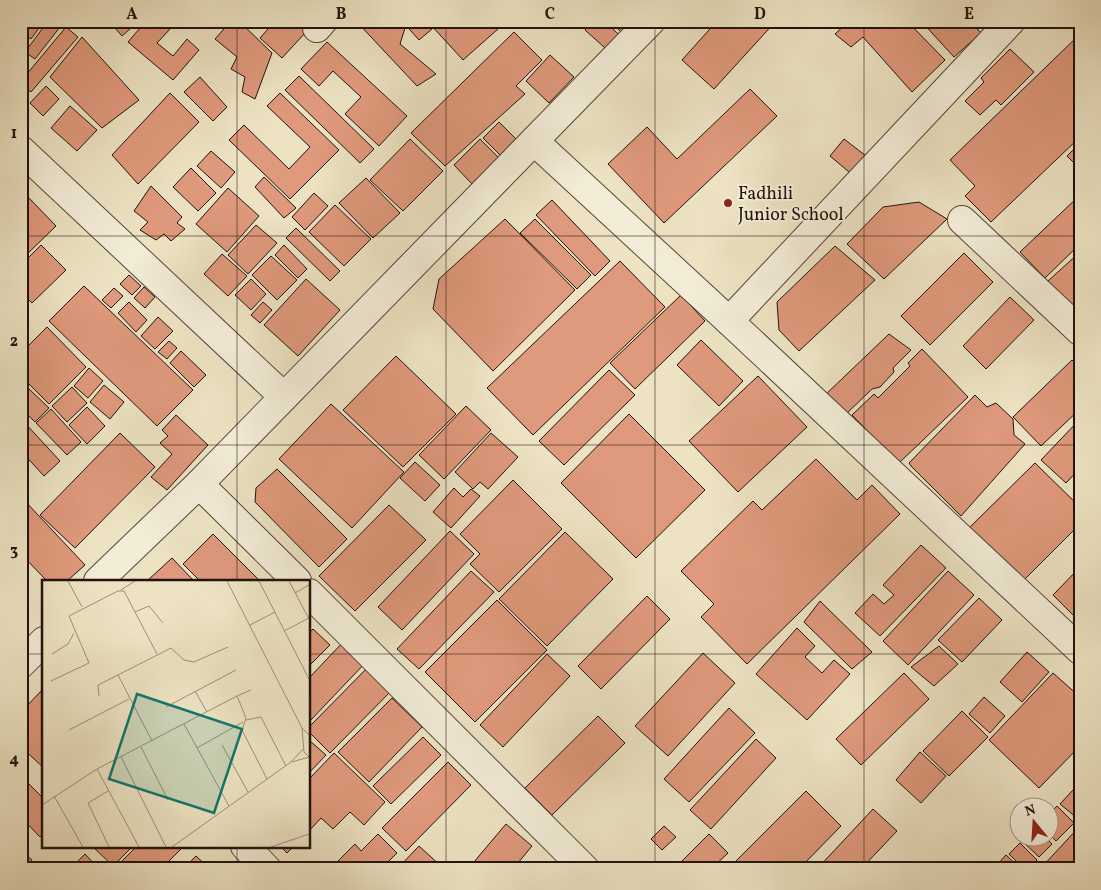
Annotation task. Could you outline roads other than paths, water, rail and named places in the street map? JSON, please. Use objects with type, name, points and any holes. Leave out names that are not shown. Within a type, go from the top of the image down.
[{"type":"street","points":[[99,580],[199,484],[651,21]]},
{"type":"street","points":[[729,321],[1011,21]]},
{"type":"street","points":[[534,140],[1080,650]]},
{"type":"street","points":[[21,150],[283,396]]},
{"type":"street","points":[[962,220],[1080,332]]},
{"type":"street","points":[[199,484],[296,580]]},
{"type":"street","points":[[310,594],[586,869]]},
{"type":"street","points":[[247,848],[267,869]]},
{"type":"place","name":"Fadhili Junior School","points":[[728,203]]}]
